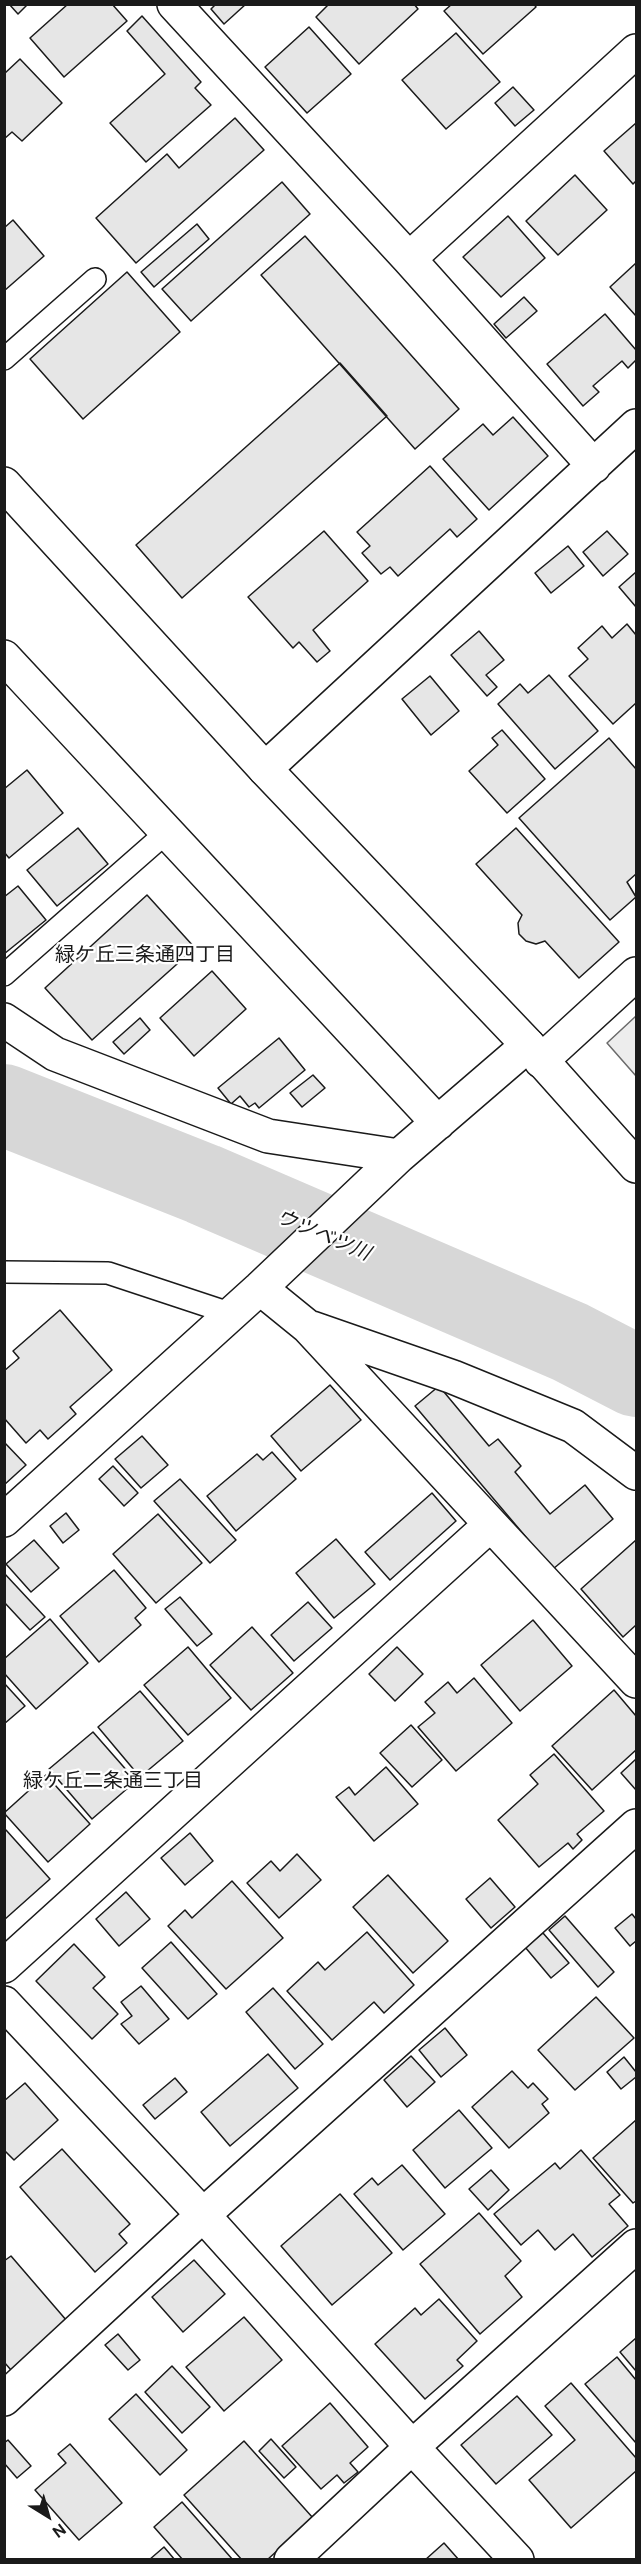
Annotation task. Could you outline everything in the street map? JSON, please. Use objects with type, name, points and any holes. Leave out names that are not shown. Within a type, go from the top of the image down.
[{"type":"street","points":[[174,4],[410,259],[594,466]]},
{"type":"street","points":[[410,259],[636,51]]},
{"type":"street","points":[[265,769],[636,426]]},
{"type":"street","points":[[4,484],[265,769],[535,1053],[636,1166]]},
{"type":"street","points":[[4,657],[438,1123]]},
{"type":"street","points":[[4,1520],[232,1314],[399,1156],[438,1123],[535,1053],[636,974]]},
{"type":"street","points":[[4,1020],[55,1054],[268,1136],[399,1156]]},
{"type":"street","points":[[268,1280],[308,1327],[636,1681]]},
{"type":"street","points":[[308,1327],[453,1377],[573,1426],[636,1473]]},
{"type":"street","points":[[4,1966],[490,1525]]},
{"type":"street","points":[[4,2399],[203,2215],[636,1826]]},
{"type":"street","points":[[4,2003],[203,2215],[412,2447],[517,2559]]},
{"type":"street","points":[[291,2559],[636,2246]]},
{"type":"lane","points":[[4,358],[95,279]]},
{"type":"lane","points":[[4,975],[167,832]]},
{"type":"lane","points":[[4,1272],[108,1273],[232,1314]]},
{"type":"shaded area","points":[[636,1016],[636,1076],[607,1043]]},
{"type":"building","points":[[9,4],[28,4],[18,14]]},
{"type":"building","points":[[68,4],[112,4],[127,21],[64,77],[30,38]]},
{"type":"building","points":[[216,4],[246,4],[224,24],[211,9]]},
{"type":"building","points":[[329,4],[414,4],[418,9],[359,64],[316,17]]},
{"type":"building","points":[[452,4],[534,4],[536,7],[483,54],[444,11]]},
{"type":"building","points":[[142,16],[201,82],[195,88],[211,105],[146,162],[110,123],[165,74],[127,31]]},
{"type":"building","points":[[309,27],[351,74],[307,113],[265,67]]},
{"type":"building","points":[[456,33],[500,82],[446,129],[402,80]]},
{"type":"building","points":[[20,59],[62,103],[22,141],[12,132],[4,139],[4,74]]},
{"type":"building","points":[[513,87],[534,110],[515,126],[495,103]]},
{"type":"building","points":[[235,118],[264,150],[136,263],[96,218],[167,154],[179,168]]},
{"type":"building","points":[[636,123],[636,181],[633,184],[604,151]]},
{"type":"building","points":[[575,175],[607,210],[558,255],[526,221]]},
{"type":"building","points":[[282,182],[310,214],[191,321],[162,289]]},
{"type":"building","points":[[508,216],[545,258],[501,297],[463,257]]},
{"type":"building","points":[[13,220],[44,256],[4,291],[4,228]]},
{"type":"building","points":[[197,224],[209,239],[154,287],[141,272]]},
{"type":"building","points":[[305,236],[459,409],[415,449],[261,275]]},
{"type":"building","points":[[636,263],[636,316],[610,287]]},
{"type":"building","points":[[127,272],[180,332],[83,419],[30,359]]},
{"type":"building","points":[[524,297],[537,311],[506,338],[494,324]]},
{"type":"building","points":[[605,314],[636,350],[636,360],[628,368],[622,361],[593,386],[599,392],[583,406],[547,364]]},
{"type":"building","points":[[340,363],[387,416],[182,598],[136,545]]},
{"type":"building","points":[[513,417],[548,456],[489,510],[443,459],[483,424],[493,435]]},
{"type":"building","points":[[430,466],[477,519],[457,537],[450,529],[398,576],[390,567],[381,574],[362,553],[370,546],[357,532]]},
{"type":"building","points":[[324,531],[368,581],[313,630],[330,651],[317,662],[299,642],[293,648],[248,597]]},
{"type":"building","points":[[607,531],[628,554],[603,576],[583,552]]},
{"type":"building","points":[[568,546],[584,566],[551,593],[535,573]]},
{"type":"building","points":[[636,572],[636,607],[619,587]]},
{"type":"building","points":[[627,624],[636,635],[636,703],[613,724],[569,676],[588,659],[578,648],[602,626],[612,638]]},
{"type":"building","points":[[479,631],[504,660],[486,675],[497,687],[487,696],[451,655]]},
{"type":"building","points":[[549,675],[598,731],[555,769],[498,704],[520,684],[528,693]]},
{"type":"building","points":[[430,676],[459,711],[431,735],[402,699]]},
{"type":"building","points":[[502,730],[545,779],[507,813],[469,771],[498,745],[492,738]]},
{"type":"building","points":[[609,738],[636,769],[636,874],[627,882],[636,897],[610,920],[519,818]]},
{"type":"building","points":[[27,770],[63,813],[9,858],[4,852],[4,789]]},
{"type":"building","points":[[78,828],[108,864],[57,906],[27,870]]},
{"type":"building","points":[[516,828],[619,942],[579,978],[545,941],[536,944],[526,941],[519,934],[518,923],[522,915],[476,864]]},
{"type":"building","points":[[18,886],[46,920],[4,954],[4,897]]},
{"type":"building","points":[[147,895],[195,948],[92,1040],[45,988]]},
{"type":"building","points":[[212,971],[246,1009],[194,1056],[160,1018]]},
{"type":"building","points":[[140,1018],[150,1030],[124,1054],[113,1042]]},
{"type":"building","points":[[279,1038],[305,1070],[259,1108],[255,1103],[249,1107],[240,1096],[231,1104],[218,1088]]},
{"type":"building","points":[[313,1075],[325,1088],[302,1107],[290,1093]]},
{"type":"building","points":[[60,1310],[112,1370],[70,1407],[76,1414],[48,1439],[40,1430],[26,1443],[4,1418],[4,1371],[19,1358],[13,1351]]},
{"type":"building","points":[[330,1385],[361,1420],[301,1471],[271,1436]]},
{"type":"building","points":[[439,1386],[489,1446],[498,1439],[521,1466],[515,1472],[550,1514],[585,1485],[613,1519],[553,1569],[415,1406]]},
{"type":"building","points":[[142,1436],[168,1465],[141,1488],[115,1459]]},
{"type":"building","points":[[4,1442],[26,1465],[4,1485]]},
{"type":"building","points":[[272,1452],[296,1479],[236,1531],[207,1496],[257,1454],[263,1460]]},
{"type":"building","points":[[113,1466],[138,1493],[124,1506],[99,1479]]},
{"type":"building","points":[[180,1479],[236,1540],[210,1563],[154,1501]]},
{"type":"building","points":[[432,1493],[456,1521],[390,1580],[365,1552]]},
{"type":"building","points":[[66,1513],[79,1530],[63,1543],[50,1526]]},
{"type":"building","points":[[158,1514],[202,1563],[156,1603],[113,1554]]},
{"type":"building","points":[[336,1539],[375,1584],[334,1618],[296,1573]]},
{"type":"building","points":[[34,1540],[59,1568],[31,1592],[6,1564]]},
{"type":"building","points":[[636,1540],[636,1625],[623,1637],[581,1589]]},
{"type":"building","points":[[114,1570],[146,1608],[135,1618],[141,1625],[99,1662],[60,1616]]},
{"type":"building","points":[[4,1573],[45,1617],[30,1630],[4,1602]]},
{"type":"building","points":[[180,1597],[212,1634],[197,1646],[165,1609]]},
{"type":"building","points":[[308,1602],[332,1628],[294,1661],[271,1635]]},
{"type":"building","points":[[50,1619],[88,1663],[36,1709],[4,1673],[4,1659]]},
{"type":"building","points":[[533,1620],[572,1666],[520,1711],[481,1665]]},
{"type":"building","points":[[252,1627],[293,1673],[251,1710],[210,1665]]},
{"type":"building","points":[[188,1647],[231,1698],[188,1735],[144,1685]]},
{"type":"building","points":[[397,1647],[423,1674],[395,1701],[369,1674]]},
{"type":"building","points":[[474,1678],[512,1723],[456,1771],[418,1727],[435,1713],[425,1702],[448,1682],[457,1693]]},
{"type":"building","points":[[4,1683],[25,1706],[4,1724]]},
{"type":"building","points":[[614,1690],[636,1716],[636,1750],[592,1790],[552,1746]]},
{"type":"building","points":[[140,1691],[183,1741],[140,1777],[98,1727]]},
{"type":"building","points":[[411,1725],[442,1760],[412,1787],[380,1753]]},
{"type":"building","points":[[93,1732],[136,1781],[92,1819],[49,1769]]},
{"type":"building","points":[[554,1754],[604,1811],[577,1834],[582,1840],[573,1849],[568,1843],[539,1867],[498,1820],[538,1784],[530,1775]]},
{"type":"building","points":[[636,1759],[636,1790],[621,1773]]},
{"type":"building","points":[[386,1767],[418,1804],[374,1841],[336,1797],[349,1787],[355,1795]]},
{"type":"building","points":[[46,1775],[90,1824],[48,1862],[4,1813]]},
{"type":"building","points":[[6,1830],[50,1879],[4,1920],[4,1832]]},
{"type":"building","points":[[190,1833],[213,1861],[185,1885],[161,1858]]},
{"type":"building","points":[[297,1854],[321,1880],[279,1918],[247,1883],[271,1861],[280,1871]]},
{"type":"building","points":[[388,1875],[448,1941],[413,1973],[353,1907]]},
{"type":"building","points":[[490,1878],[515,1907],[491,1928],[466,1899]]},
{"type":"building","points":[[232,1881],[283,1938],[226,1989],[168,1926],[185,1910],[192,1918]]},
{"type":"building","points":[[126,1892],[150,1919],[119,1946],[96,1919]]},
{"type":"building","points":[[632,1914],[636,1919],[636,1941],[630,1946],[615,1928]]},
{"type":"building","points":[[565,1916],[614,1972],[598,1987],[549,1930]]},
{"type":"building","points":[[367,1932],[414,1985],[384,2013],[374,2002],[332,2040],[287,1991],[318,1962],[325,1970]]},
{"type":"building","points":[[543,1933],[569,1963],[551,1978],[525,1947]]},
{"type":"building","points":[[171,1942],[217,1994],[188,2019],[142,1968]]},
{"type":"building","points":[[74,1944],[105,1977],[93,1988],[118,2014],[92,2039],[36,1981]]},
{"type":"building","points":[[141,1986],[169,2019],[139,2044],[121,2024],[132,2016],[121,2002]]},
{"type":"building","points":[[273,1988],[323,2044],[295,2069],[246,2012]]},
{"type":"building","points":[[596,1997],[634,2038],[575,2090],[538,2050]]},
{"type":"building","points":[[445,2028],[467,2055],[441,2077],[419,2050]]},
{"type":"building","points":[[268,2054],[298,2088],[230,2146],[201,2112]]},
{"type":"building","points":[[411,2056],[435,2082],[407,2107],[384,2080]]},
{"type":"building","points":[[624,2057],[636,2072],[636,2077],[621,2089],[607,2072]]},
{"type":"building","points":[[512,2071],[528,2088],[533,2083],[548,2099],[542,2104],[549,2113],[509,2148],[472,2107]]},
{"type":"building","points":[[175,2078],[187,2092],[155,2119],[143,2105]]},
{"type":"building","points":[[25,2083],[58,2120],[14,2160],[4,2150],[4,2101]]},
{"type":"building","points":[[459,2110],[492,2148],[445,2188],[413,2150]]},
{"type":"building","points":[[636,2120],[636,2201],[633,2203],[593,2158]]},
{"type":"building","points":[[62,2149],[130,2224],[119,2234],[127,2243],[95,2272],[20,2187]]},
{"type":"building","points":[[581,2150],[620,2195],[609,2204],[628,2226],[592,2257],[573,2234],[555,2250],[538,2230],[521,2245],[494,2214],[555,2163],[560,2169]]},
{"type":"building","points":[[402,2165],[445,2214],[403,2250],[354,2194],[372,2178],[378,2185]]},
{"type":"building","points":[[491,2170],[509,2190],[488,2210],[469,2189]]},
{"type":"building","points":[[340,2194],[392,2253],[332,2305],[281,2246]]},
{"type":"building","points":[[479,2213],[521,2261],[505,2276],[522,2297],[480,2334],[420,2264]]},
{"type":"building","points":[[11,2256],[67,2321],[11,2370],[4,2362],[4,2261]]},
{"type":"building","points":[[194,2260],[225,2294],[183,2332],[152,2297]]},
{"type":"building","points":[[439,2299],[477,2341],[457,2360],[463,2366],[425,2399],[375,2344],[415,2308],[421,2315]]},
{"type":"building","points":[[244,2317],[282,2360],[224,2411],[186,2367]]},
{"type":"building","points":[[118,2334],[140,2360],[128,2370],[105,2345]]},
{"type":"building","points":[[636,2338],[636,2371],[620,2352]]},
{"type":"building","points":[[617,2357],[636,2380],[636,2443],[585,2384]]},
{"type":"building","points":[[172,2366],[210,2407],[182,2433],[145,2392]]},
{"type":"building","points":[[571,2383],[636,2458],[636,2471],[571,2528],[529,2480],[575,2440],[545,2406]]},
{"type":"building","points":[[136,2394],[187,2450],[160,2475],[109,2419]]},
{"type":"building","points":[[517,2396],[552,2435],[496,2484],[461,2445]]},
{"type":"building","points":[[330,2403],[368,2447],[350,2463],[358,2472],[344,2483],[337,2475],[321,2489],[282,2446]]},
{"type":"building","points":[[271,2439],[296,2467],[284,2478],[259,2451]]},
{"type":"building","points":[[8,2440],[31,2466],[17,2478],[4,2463],[4,2443]]},
{"type":"building","points":[[244,2441],[313,2518],[267,2560],[242,2560],[184,2495]]},
{"type":"building","points":[[70,2444],[122,2503],[79,2540],[35,2490],[66,2463],[58,2454]]},
{"type":"building","points":[[182,2502],[233,2560],[183,2560],[154,2527]]},
{"type":"building","points":[[444,2543],[459,2560],[425,2560]]},
{"type":"building","points":[[164,2547],[175,2560],[149,2560]]},
{"type":"waterway","name":"ウツベツ川","points":[[4,1105],[203,1184],[570,1342],[636,1376]]},
{"type":"district","name":"緑ケ丘三条通四丁目","points":[[145,956]]},
{"type":"district","name":"緑ケ丘二条通三丁目","points":[[113,1782]]}]
